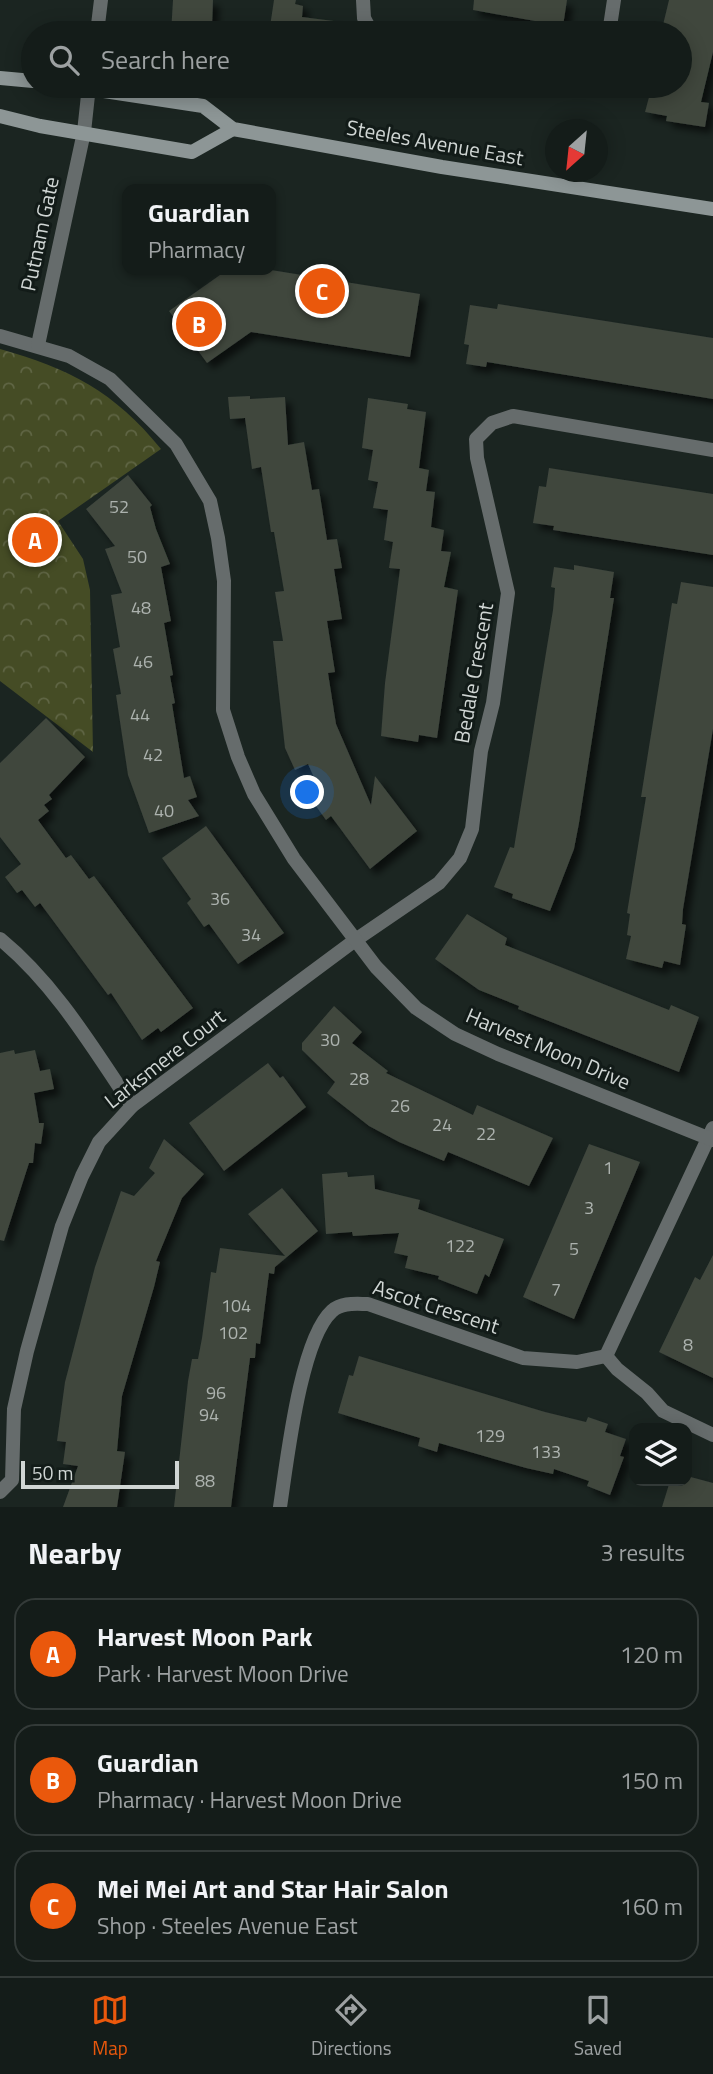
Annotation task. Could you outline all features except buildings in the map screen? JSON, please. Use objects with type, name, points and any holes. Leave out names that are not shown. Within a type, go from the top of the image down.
[{"type":"main road","points":[[0,78],[21,80]]},
{"type":"main road","name":"Steeles Avenue East","points":[[155,98],[203,106],[233,129],[442,167],[713,209]]},
{"type":"main road","points":[[0,116],[40,126],[192,152],[233,129]]},
{"type":"street","points":[[98,21],[101,0]]},
{"type":"street","points":[[363,0],[366,21]]},
{"type":"street","points":[[611,21],[614,0]]},
{"type":"street","name":"Putnam Gate","points":[[38,345],[84,132],[88,98]]},
{"type":"street","name":"Harvest Moon Drive","points":[[0,336],[69,356],[110,379],[176,444],[210,501],[224,581],[223,710],[237,757],[254,794],[294,859],[354,941],[416,1007],[455,1034],[711,1135]]},
{"type":"street","name":"Bedale Crescent","points":[[354,941],[439,883],[460,858],[472,828],[481,751],[493,703],[508,593],[477,458],[476,439],[492,423],[513,416],[713,450]]},
{"type":"street","points":[[0,939],[23,957],[66,1010],[132,1107]]},
{"type":"street","name":"Larksmere Court","points":[[0,1492],[12,1480],[14,1409],[62,1226],[99,1142],[132,1107],[354,941]]},
{"type":"street","points":[[711,1135],[606,1356],[617,1369],[648,1392],[663,1411],[713,1435]]},
{"type":"street","name":"Ascot Crescent","points":[[280,1507],[293,1425],[315,1337],[333,1310],[347,1303],[368,1304],[523,1358],[578,1362],[606,1356]]},
{"type":"green space","points":[[0,349],[48,365],[89,385],[126,412],[161,449],[58,521],[83,559],[90,590],[93,752],[0,681]]},
{"type":"place","name":"Mei Mei Art and Star Hair Salon","points":[[322,291]]},
{"type":"place","name":"Guardian","points":[[199,324]]},
{"type":"place","name":"Harvest Moon Park","points":[[35,540]]}]
